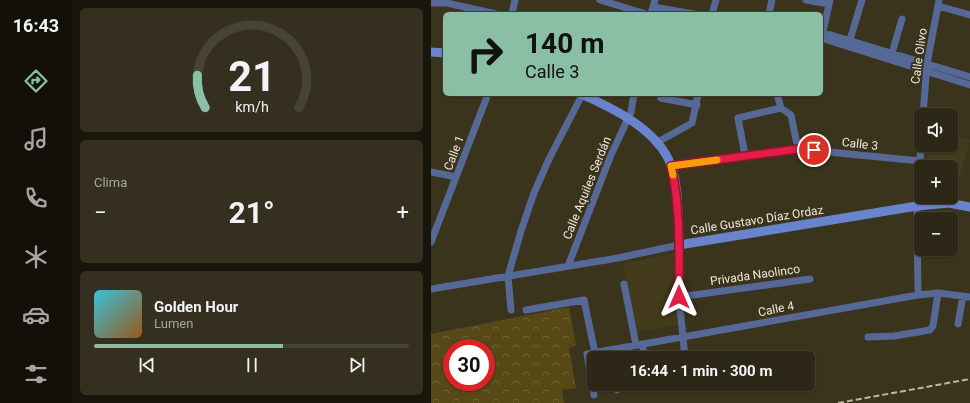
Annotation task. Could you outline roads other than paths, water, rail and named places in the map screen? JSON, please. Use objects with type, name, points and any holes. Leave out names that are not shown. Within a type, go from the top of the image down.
[{"type":"main road","points":[[431,52],[443,53]]},
{"type":"main road","points":[[586,96],[629,118],[656,143],[665,154],[671,166],[675,183],[679,245]]},
{"type":"main road","name":"Calle Gustavo Díaz Ordaz","points":[[679,245],[917,206],[949,203],[970,207]]},
{"type":"street","points":[[512,12],[515,0]]},
{"type":"street","points":[[599,0],[639,12]]},
{"type":"street","points":[[713,12],[716,0]]},
{"type":"street","points":[[769,12],[772,0]]},
{"type":"street","points":[[806,0],[829,2],[823,30]]},
{"type":"street","points":[[849,43],[862,0]]},
{"type":"street","points":[[431,3],[447,3],[487,12]]},
{"type":"street","points":[[939,3],[970,15]]},
{"type":"street","name":"Calle Olivo","points":[[924,108],[927,68],[939,3]]},
{"type":"street","points":[[653,7],[682,12]]},
{"type":"street","points":[[892,53],[902,19]]},
{"type":"street","points":[[823,35],[927,68],[970,84]]},
{"type":"street","points":[[849,43],[892,53],[927,68],[970,77]]},
{"type":"street","name":"Calle 1","points":[[431,242],[487,96]]},
{"type":"street","points":[[511,310],[508,276],[534,193],[549,159],[581,96]]},
{"type":"street","name":"Calle Aquiles Serdán","points":[[568,266],[611,155],[629,118],[634,96]]},
{"type":"street","points":[[656,143],[690,125],[693,121],[698,96]]},
{"type":"street","points":[[778,96],[781,108],[791,115],[798,149]]},
{"type":"street","points":[[661,98],[697,105]]},
{"type":"street","points":[[745,155],[738,118],[781,108]]},
{"type":"street","name":"Calle 3","points":[[671,166],[798,149],[914,161]]},
{"type":"street","points":[[431,172],[457,177]]},
{"type":"street","points":[[917,206],[918,295]]},
{"type":"street","points":[[679,245],[679,297],[684,351]]},
{"type":"street","name":"Calle Gustavo Díaz Ordaz","points":[[431,289],[618,258],[679,245]]},
{"type":"street","name":"Privada Naolinco","points":[[679,297],[810,279]]},
{"type":"street","points":[[624,284],[642,351]]},
{"type":"street","points":[[868,337],[895,336],[930,330],[933,326],[938,293]]},
{"type":"street","name":"Calle 4","points":[[619,351],[639,344],[918,295],[938,293],[967,297]]},
{"type":"street","points":[[958,324],[967,297]]},
{"type":"street","points":[[526,310],[584,300],[595,351]]},
{"type":"street","name":"Calle 4","points":[[593,391],[594,395]]},
{"type":"railway","points":[[838,403],[970,379]]}]
